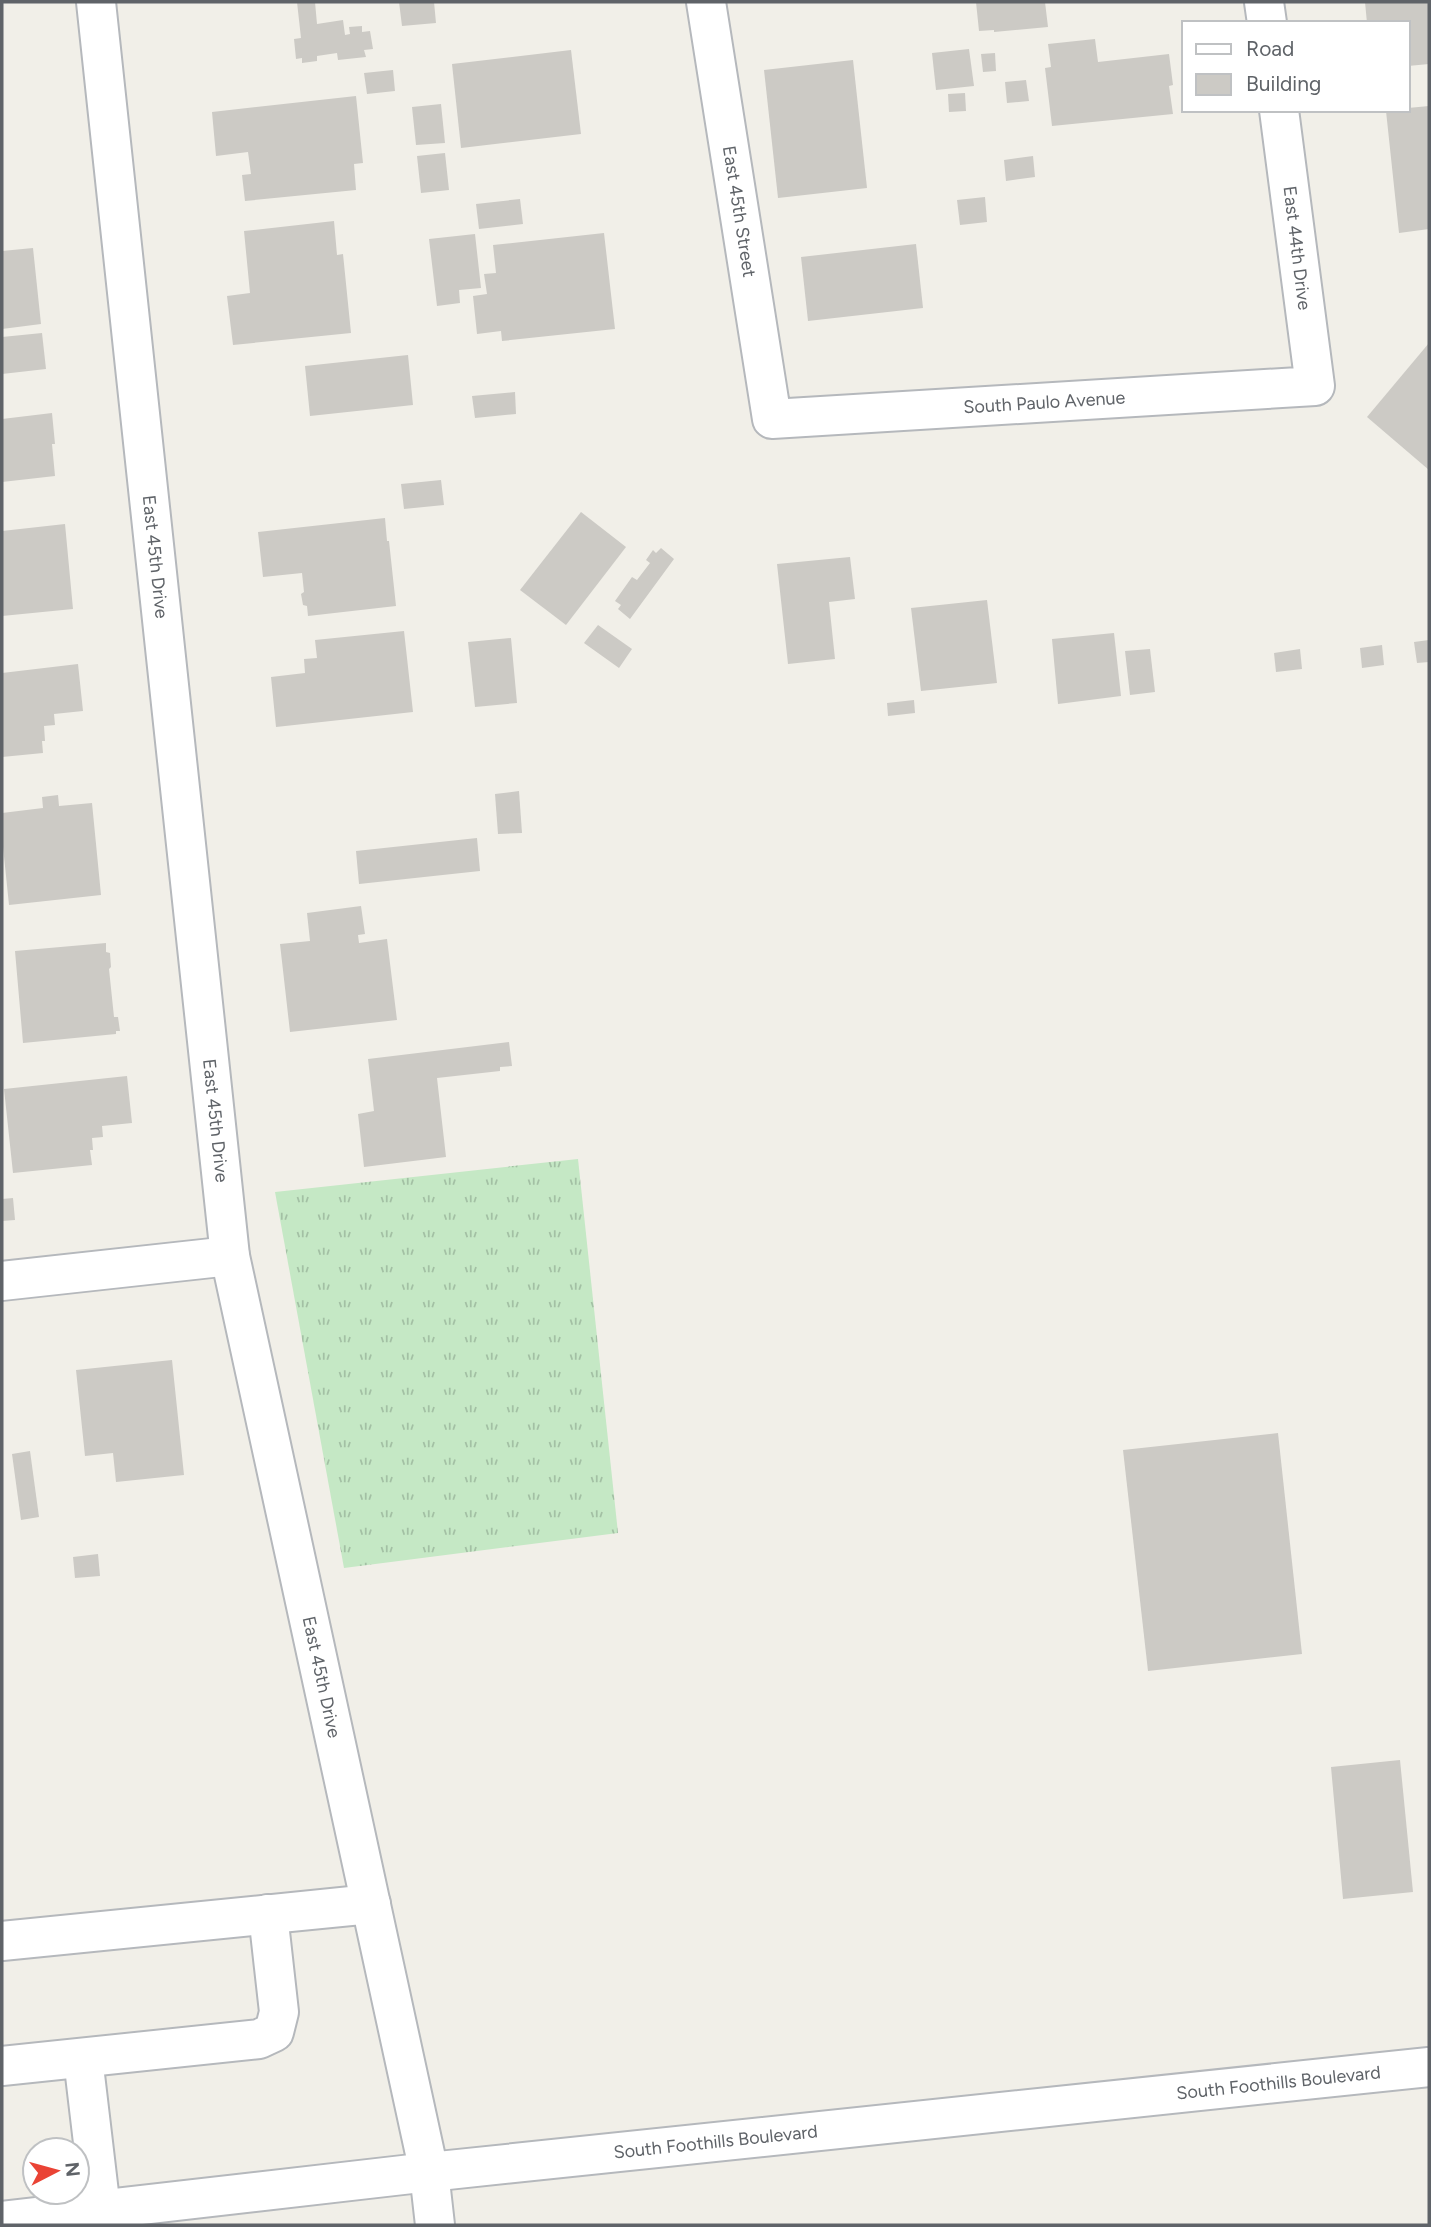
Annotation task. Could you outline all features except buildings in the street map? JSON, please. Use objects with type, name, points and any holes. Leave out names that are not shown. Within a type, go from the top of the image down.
[{"type":"street","name":"East 45th Drive","points":[[96,2],[230,1256],[429,2172],[435,2225]]},
{"type":"street","name":"East 45th Street","points":[[706,2],[772,419]]},
{"type":"street","points":[[1265,2],[1267,21]]},
{"type":"street","name":"East 44th Drive","points":[[1279,112],[1315,386]]},
{"type":"street","name":"South Paulo Avenue","points":[[772,419],[1315,386]]},
{"type":"street","points":[[2,1281],[230,1256]]},
{"type":"street","points":[[2,1941],[371,1904]]},
{"type":"street","points":[[2,2066],[259,2039],[274,2032],[279,2012],[268,1914]]},
{"type":"street","points":[[83,2057],[101,2210]]},
{"type":"street","name":"South Foothills Boulevard","points":[[2,2221],[429,2172],[1429,2067]]},
{"type":"green space","points":[[578,1159],[618,1533],[344,1568],[275,1192]]}]
